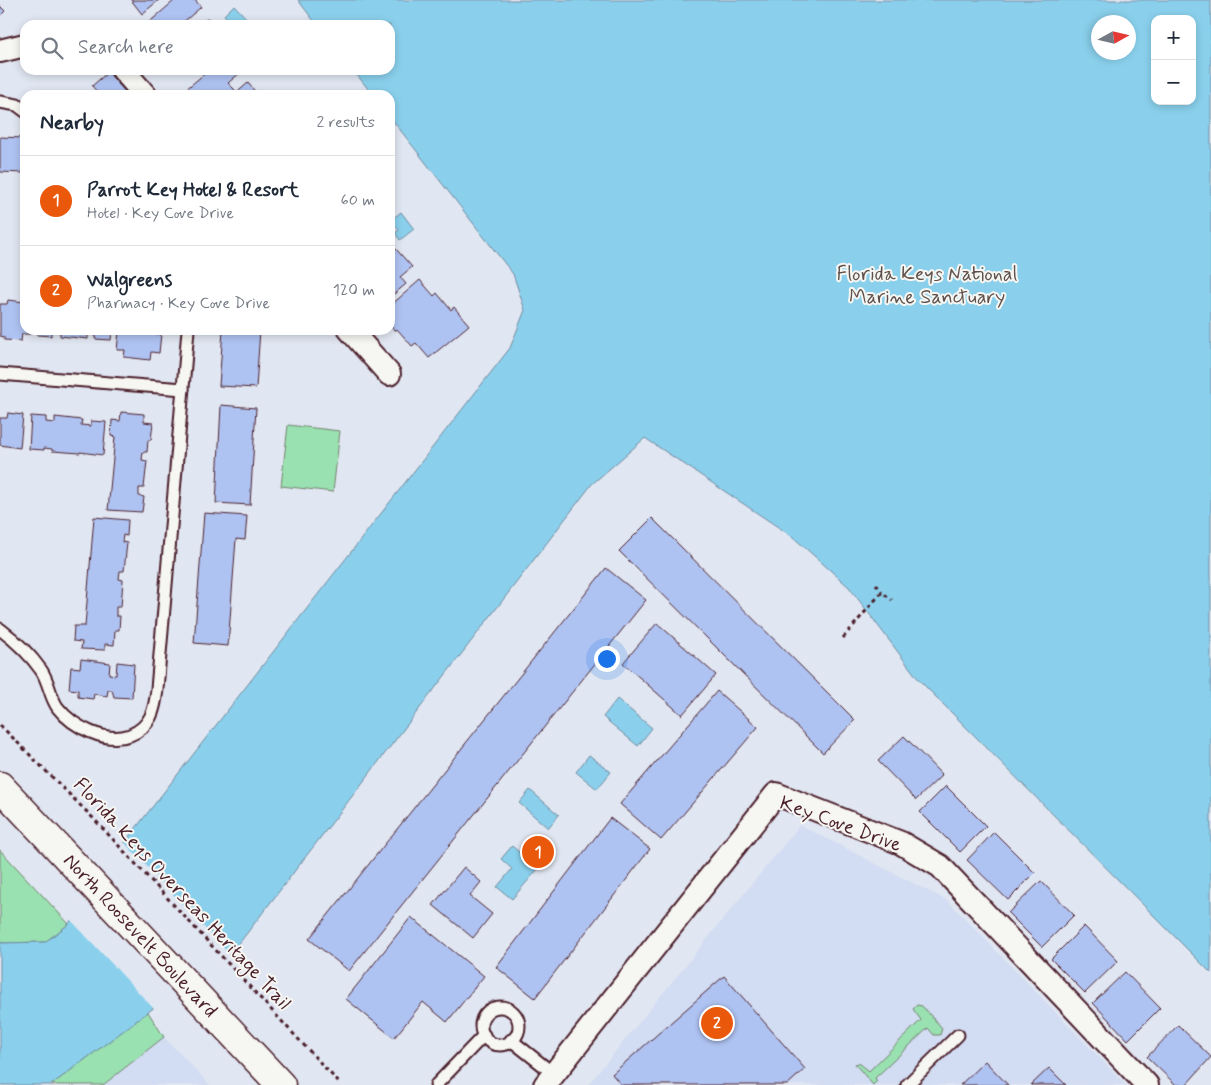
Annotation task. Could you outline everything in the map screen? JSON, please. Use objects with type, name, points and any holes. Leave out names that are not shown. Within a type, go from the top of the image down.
[{"type":"main road","name":"North Roosevelt Boulevard","points":[[0,786],[281,1085]]},
{"type":"street","points":[[0,51],[20,46]]},
{"type":"street","points":[[127,75],[141,90]]},
{"type":"street","points":[[354,335],[388,374]]},
{"type":"street","name":"Key Cove Drive","points":[[550,1079],[776,794],[901,843],[940,866],[1148,1085]]},
{"type":"lane","points":[[0,102],[20,107]]},
{"type":"lane","points":[[0,629],[20,644],[42,672],[58,708],[79,727],[101,736],[123,738],[138,732],[148,722],[155,709],[188,335]]},
{"type":"lane","points":[[0,374],[183,389]]},
{"type":"lane","points":[[504,1007],[514,1013],[518,1024],[516,1036],[512,1040],[500,1044],[488,1040],[484,1035],[481,1030],[483,1017],[491,1009],[504,1007]]},
{"type":"lane","points":[[436,1085],[484,1035]]},
{"type":"lane","points":[[907,1085],[958,1035]]},
{"type":"lane","points":[[512,1040],[550,1079]]},
{"type":"path","points":[[876,584],[892,600]]},
{"type":"path","points":[[843,638],[882,592]]},
{"type":"path","name":"Florida Keys Overseas Heritage Trail","points":[[0,725],[94,819],[341,1085]]},
{"type":"shaded area","points":[[800,825],[948,901],[1126,1085],[588,1085]]},
{"type":"shaded area","points":[[164,1037],[210,1085],[103,1085]]},
{"type":"green space","points":[[288,425],[340,431],[333,492],[281,486]]},
{"type":"green space","points":[[0,850],[69,924],[45,942],[0,943]]},
{"type":"green space","points":[[917,1005],[922,1006],[942,1028],[940,1035],[934,1035],[928,1028],[875,1078],[877,1081],[873,1085],[855,1064],[859,1063],[869,1071],[921,1020],[913,1009]]},
{"type":"green space","points":[[148,1012],[164,1037],[103,1085],[51,1085]]},
{"type":"water","name":"Florida Keys National Marine Sanctuary","points":[[298,0],[1211,0],[1211,973],[919,680],[849,587],[793,537],[645,438],[592,484],[234,950],[51,1085],[0,1085],[0,943],[45,942],[69,924],[86,892],[510,348],[525,310],[513,274],[395,123],[395,90],[369,90],[357,75],[395,75],[395,20],[313,20]]},
{"type":"water","points":[[234,5],[248,20],[229,20],[224,15]]},
{"type":"water","points":[[401,212],[414,229],[400,240],[395,233],[399,230],[395,225],[395,217]]},
{"type":"water","points":[[617,699],[652,728],[638,746],[603,717]]},
{"type":"water","points":[[589,755],[611,772],[597,789],[576,772]]},
{"type":"water","points":[[530,790],[559,815],[548,828],[519,803]]},
{"type":"water","points":[[512,846],[538,869],[512,899],[497,887],[512,869],[501,859]]},
{"type":"pier","points":[[122,840],[231,956],[155,1010],[69,918],[84,890]]},
{"type":"building","points":[[131,0],[159,0],[142,14]]},
{"type":"building","points":[[175,0],[195,0],[201,7],[186,20],[152,20]]},
{"type":"building","points":[[0,6],[5,11],[0,16]]},
{"type":"building","points":[[105,75],[111,75],[124,90],[96,90],[92,86]]},
{"type":"building","points":[[203,75],[237,75],[228,83],[235,90],[185,90]]},
{"type":"building","points":[[248,83],[254,90],[240,90]]},
{"type":"building","points":[[0,137],[20,138],[20,173],[0,172]]},
{"type":"building","points":[[395,250],[412,267],[400,277],[406,284],[395,293]]},
{"type":"building","points":[[420,280],[434,296],[437,293],[451,310],[454,307],[469,325],[429,358],[416,343],[412,346],[397,329],[395,331],[395,302]]},
{"type":"building","points":[[8,300],[20,301],[21,341],[4,340],[4,337],[0,336],[0,304],[7,304]]},
{"type":"building","points":[[88,335],[88,339],[60,336]]},
{"type":"building","points":[[95,335],[112,335],[111,340],[95,339]]},
{"type":"building","points":[[119,335],[161,335],[159,353],[151,352],[150,360],[124,357],[125,350],[117,350]]},
{"type":"building","points":[[223,335],[260,335],[256,388],[219,386]]},
{"type":"building","points":[[221,405],[256,408],[250,505],[216,503]]},
{"type":"building","points":[[121,412],[144,414],[144,422],[153,423],[151,440],[148,440],[147,452],[143,452],[142,460],[147,461],[144,488],[139,488],[139,496],[144,497],[142,512],[108,510],[115,437],[111,436],[112,420],[120,421]]},
{"type":"building","points":[[8,413],[23,415],[20,448],[0,445],[0,418],[7,418]]},
{"type":"building","points":[[31,416],[46,417],[46,422],[55,423],[55,417],[82,420],[81,425],[91,426],[91,421],[106,422],[103,455],[52,451],[52,449],[44,448],[44,450],[29,449]]},
{"type":"building","points":[[204,513],[247,516],[245,540],[236,539],[228,646],[194,643]]},
{"type":"building","points":[[94,517],[128,520],[127,536],[123,535],[122,542],[127,543],[124,571],[120,571],[119,579],[123,580],[121,607],[116,607],[116,616],[120,616],[119,630],[115,630],[114,645],[105,644],[105,650],[81,649],[82,642],[73,641],[74,626],[85,626]]},
{"type":"building","points":[[652,518],[855,720],[823,753],[619,551]]},
{"type":"building","points":[[606,568],[646,600],[349,971],[309,939]]},
{"type":"building","points":[[657,623],[716,675],[682,715],[623,663]]},
{"type":"building","points":[[81,659],[110,663],[109,674],[116,675],[117,662],[134,664],[132,698],[114,697],[112,690],[108,690],[107,696],[94,694],[93,699],[78,697],[78,690],[69,689],[71,667],[80,668]]},
{"type":"building","points":[[717,691],[758,727],[661,840],[620,804]]},
{"type":"building","points":[[904,736],[942,775],[916,800],[878,761]]},
{"type":"building","points":[[946,786],[986,826],[960,852],[920,812]]},
{"type":"building","points":[[610,818],[650,849],[535,998],[496,967]]},
{"type":"building","points":[[994,832],[1035,873],[1008,900],[967,860]]},
{"type":"building","points":[[464,867],[481,882],[470,896],[492,914],[473,938],[433,905]]},
{"type":"building","points":[[1041,881],[1074,915],[1042,947],[1008,913]]},
{"type":"building","points":[[411,917],[484,976],[447,1022],[423,1002],[394,1038],[346,999]]},
{"type":"building","points":[[1084,926],[1118,961],[1085,993],[1051,959]]},
{"type":"building","points":[[1125,972],[1160,1008],[1128,1040],[1093,1003]]},
{"type":"building","points":[[724,976],[805,1069],[787,1085],[621,1085],[612,1074]]},
{"type":"building","points":[[1178,1025],[1211,1057],[1186,1085],[1176,1085],[1147,1057]]},
{"type":"building","points":[[985,1061],[1008,1085],[960,1085]]},
{"type":"building","points":[[1049,1068],[1066,1085],[1031,1085]]},
{"type":"place","name":"Parrot Key Hotel & Resort","points":[[538,852]]},
{"type":"place","name":"Walgreens","points":[[717,1023]]}]
